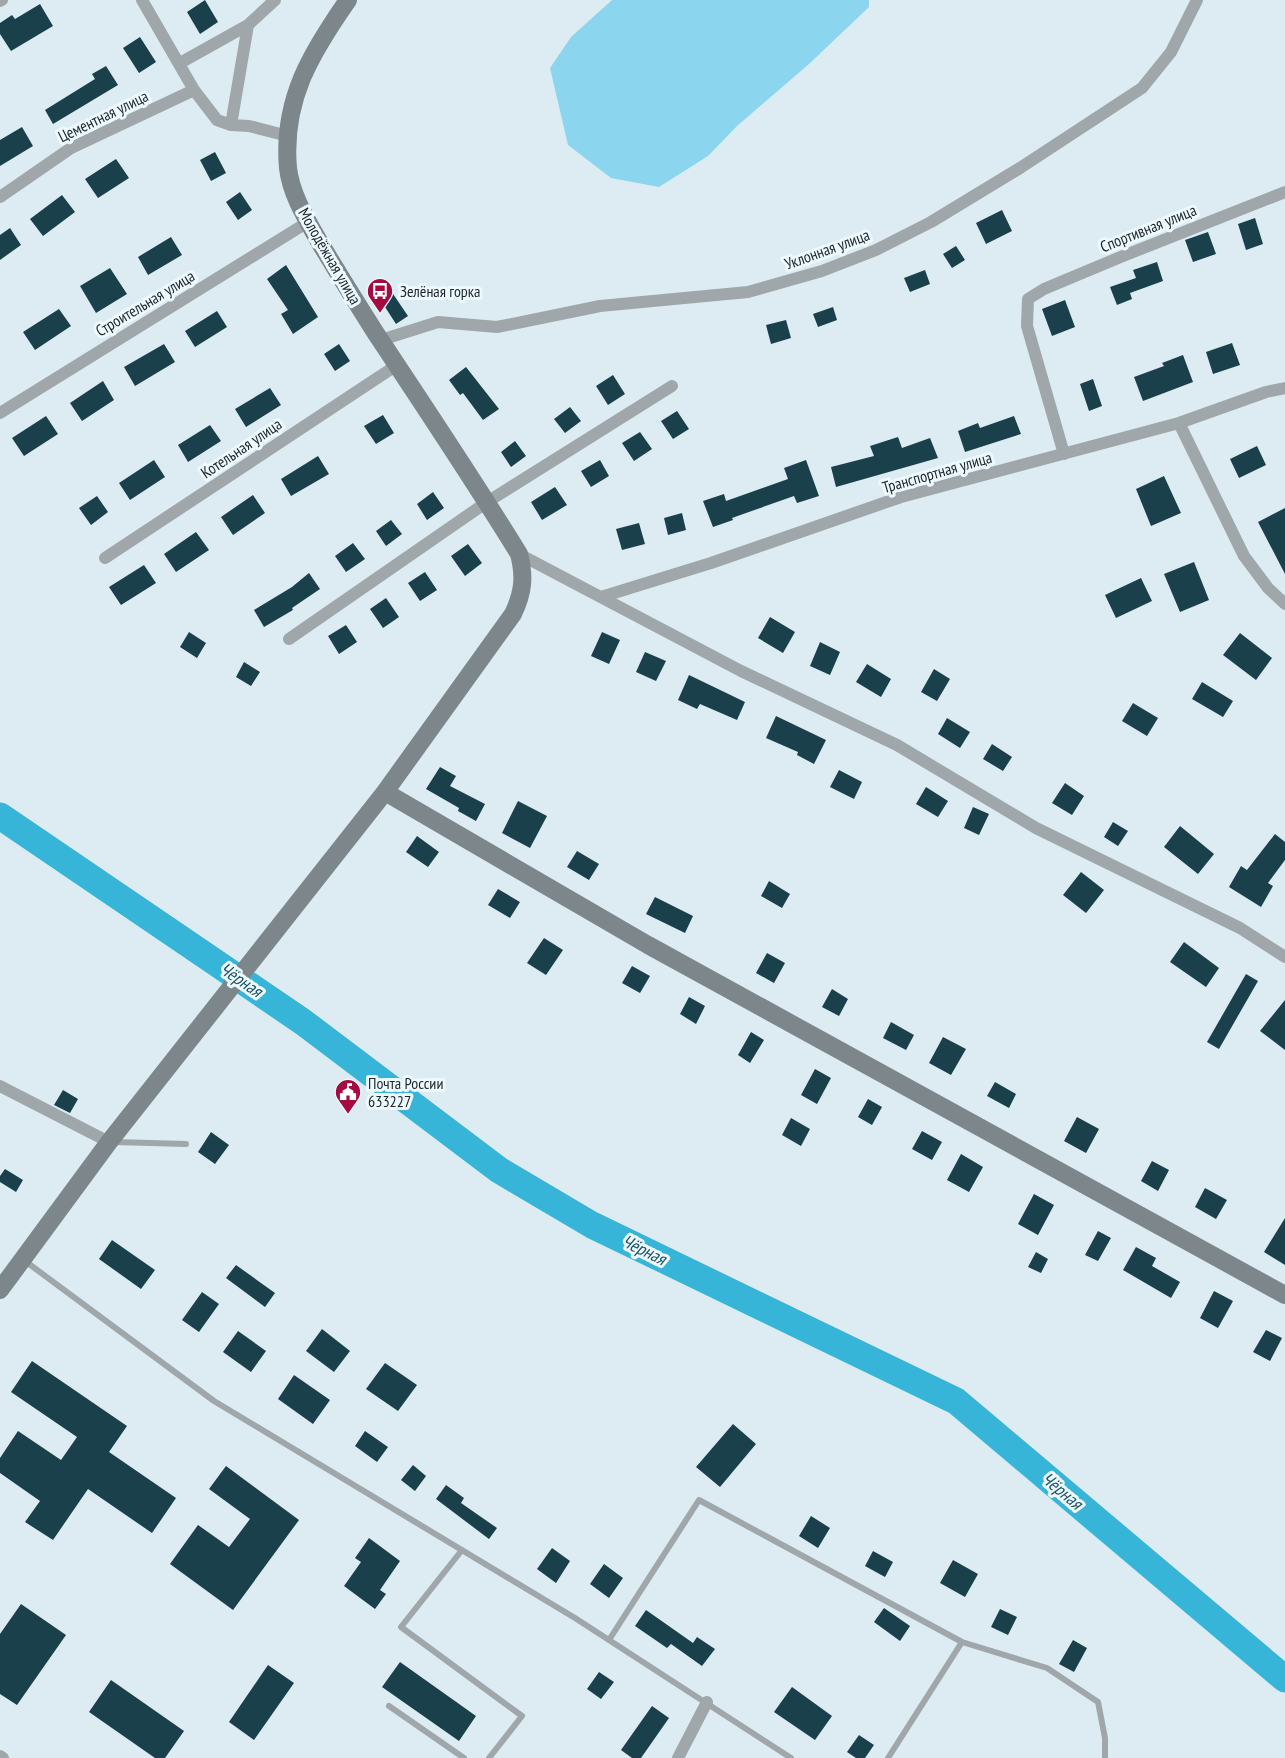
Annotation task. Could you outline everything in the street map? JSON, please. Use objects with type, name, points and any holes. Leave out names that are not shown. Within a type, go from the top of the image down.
[{"type":"street","points":[[142,0],[194,90],[217,120],[288,136]]},
{"type":"street","points":[[180,63],[248,25],[275,0]]},
{"type":"street","name":"Молодёжная улица","points":[[348,0],[325,34],[303,75],[292,103],[288,136],[288,169],[296,197],[341,280],[519,554]]},
{"type":"street","name":"Уклонная улица","points":[[381,340],[438,322],[497,327],[600,306],[748,292],[822,271],[876,250],[931,222],[1020,168],[1142,88],[1171,52],[1197,0]]},
{"type":"street","points":[[231,125],[248,25]]},
{"type":"street","name":"Цементная улица","points":[[0,197],[71,148],[194,90]]},
{"type":"street","name":"Спортивная улица","points":[[1065,454],[1027,326],[1028,299],[1044,289],[1283,192]]},
{"type":"street","name":"Строительная улица","points":[[0,413],[308,222]]},
{"type":"street","name":"Котельная улица","points":[[105,558],[397,364]]},
{"type":"street","points":[[289,639],[487,502],[672,386]]},
{"type":"street","name":"Транспортная улица","points":[[601,597],[711,563],[901,497],[1179,423],[1285,387]]},
{"type":"street","points":[[1179,423],[1244,556],[1268,588],[1285,604]]},
{"type":"street","points":[[519,554],[741,671],[897,746],[1036,828],[1240,928],[1285,957]]},
{"type":"street","points":[[0,1290],[109,1142],[385,792],[513,614],[523,585],[523,568],[519,554]]},
{"type":"street","points":[[385,792],[648,945],[1285,1295]]},
{"type":"street","points":[[0,1086],[109,1142]]},
{"type":"street","points":[[678,1758],[707,1702]]},
{"type":"lane","points":[[109,1142],[186,1144]]},
{"type":"lane","points":[[22,1259],[214,1401],[609,1640],[791,1758]]},
{"type":"lane","points":[[609,1640],[699,1500],[962,1642],[1047,1668],[1098,1702],[1105,1738],[1105,1758]]},
{"type":"lane","points":[[462,1550],[401,1627],[522,1716],[489,1758]]},
{"type":"lane","points":[[888,1758],[962,1642]]},
{"type":"lane","points":[[389,1706],[464,1758]]},
{"type":"shaded area","points":[[612,0],[869,0],[869,7],[809,64],[737,126],[708,156],[659,187],[611,178],[568,145],[550,68],[571,37]]},
{"type":"building","points":[[205,0],[218,22],[200,34],[187,12]]},
{"type":"building","points":[[40,4],[53,26],[11,51],[0,34],[0,23],[12,15],[15,19]]},
{"type":"building","points":[[140,37],[156,62],[139,73],[123,48]]},
{"type":"building","points":[[106,66],[118,85],[53,124],[45,110],[95,79],[92,74]]},
{"type":"building","points":[[22,127],[33,146],[0,166],[0,140]]},
{"type":"building","points":[[215,152],[226,173],[211,181],[200,160]]},
{"type":"building","points":[[116,159],[129,178],[98,198],[85,179]]},
{"type":"building","points":[[240,192],[252,210],[238,220],[226,202]]},
{"type":"building","points":[[62,195],[75,212],[43,236],[30,219]]},
{"type":"building","points":[[1002,210],[1012,231],[986,244],[976,223]]},
{"type":"building","points":[[1255,218],[1263,244],[1246,250],[1238,224]]},
{"type":"building","points":[[10,228],[21,245],[0,260],[0,235]]},
{"type":"building","points":[[1208,232],[1216,254],[1193,262],[1185,240]]},
{"type":"building","points":[[171,237],[182,255],[148,275],[138,257]]},
{"type":"building","points":[[956,246],[965,260],[952,268],[943,254]]},
{"type":"building","points":[[1157,262],[1163,281],[1130,293],[1132,299],[1117,305],[1110,287],[1136,278],[1133,270]]},
{"type":"building","points":[[286,265],[318,317],[293,334],[281,314],[288,310],[267,279]]},
{"type":"building","points":[[110,268],[127,294],[96,313],[80,286]]},
{"type":"building","points":[[925,270],[930,284],[910,292],[904,278]]},
{"type":"building","points":[[387,285],[408,316],[396,324],[376,293]]},
{"type":"building","points":[[1065,300],[1075,327],[1052,336],[1042,309]]},
{"type":"building","points":[[833,307],[837,320],[818,327],[813,314]]},
{"type":"building","points":[[59,309],[71,326],[35,350],[23,332]]},
{"type":"building","points":[[217,311],[227,327],[195,347],[185,331]]},
{"type":"building","points":[[786,320],[791,338],[771,344],[766,325]]},
{"type":"building","points":[[1232,343],[1240,365],[1213,374],[1206,352]]},
{"type":"building","points":[[164,344],[175,362],[135,386],[124,367]]},
{"type":"building","points":[[339,344],[350,361],[335,371],[324,354]]},
{"type":"building","points":[[1183,355],[1193,382],[1143,401],[1134,377],[1164,366],[1162,363]]},
{"type":"building","points":[[466,367],[499,409],[483,420],[463,393],[460,395],[449,380]]},
{"type":"building","points":[[613,375],[625,394],[608,405],[596,386]]},
{"type":"building","points":[[1093,379],[1102,406],[1089,411],[1080,384]]},
{"type":"building","points":[[103,381],[114,400],[82,421],[70,403]]},
{"type":"building","points":[[270,388],[281,405],[246,427],[235,409]]},
{"type":"building","points":[[570,407],[581,421],[565,433],[554,419]]},
{"type":"building","points":[[677,411],[689,429],[673,439],[661,421]]},
{"type":"building","points":[[383,415],[394,433],[376,444],[364,426]]},
{"type":"building","points":[[46,416],[58,434],[24,456],[12,438]]},
{"type":"building","points":[[1014,416],[1021,434],[965,452],[958,431],[978,423],[980,428]]},
{"type":"building","points":[[210,425],[221,441],[188,462],[178,445]]},
{"type":"building","points":[[640,432],[652,449],[634,461],[622,443]]},
{"type":"building","points":[[898,437],[902,448],[930,438],[938,458],[836,487],[831,467],[874,456],[870,446]]},
{"type":"building","points":[[515,441],[526,456],[511,467],[501,452]]},
{"type":"building","points":[[1257,446],[1266,465],[1239,478],[1230,459]]},
{"type":"building","points":[[318,456],[329,474],[291,496],[281,479]]},
{"type":"building","points":[[154,460],[165,477],[130,500],[119,483]]},
{"type":"building","points":[[600,460],[609,476],[591,487],[581,471]]},
{"type":"building","points":[[806,460],[819,496],[797,503],[794,496],[713,527],[703,501],[724,494],[726,501],[788,479],[784,468]]},
{"type":"building","points":[[1164,476],[1181,513],[1151,526],[1136,489]]},
{"type":"building","points":[[555,487],[567,505],[542,520],[531,502]]},
{"type":"building","points":[[433,492],[444,508],[427,520],[417,504]]},
{"type":"building","points":[[253,495],[265,513],[233,535],[221,517]]},
{"type":"building","points":[[97,496],[108,512],[91,525],[79,508]]},
{"type":"building","points":[[1285,508],[1285,574],[1258,522]]},
{"type":"building","points":[[682,513],[686,530],[668,535],[664,518]]},
{"type":"building","points":[[391,520],[402,534],[386,546],[376,531]]},
{"type":"building","points":[[639,523],[645,544],[622,550],[616,529]]},
{"type":"building","points":[[196,532],[209,550],[176,572],[164,554]]},
{"type":"building","points":[[353,543],[365,559],[346,572],[335,556]]},
{"type":"building","points":[[468,544],[482,563],[465,576],[451,556]]},
{"type":"building","points":[[1194,562],[1209,600],[1180,612],[1164,574]]},
{"type":"building","points":[[144,565],[156,583],[121,605],[109,587]]},
{"type":"building","points":[[425,572],[437,590],[420,601],[408,583]]},
{"type":"building","points":[[309,573],[320,589],[292,608],[293,610],[264,627],[254,610],[292,587]]},
{"type":"building","points":[[1141,578],[1152,601],[1116,618],[1105,595]]},
{"type":"building","points":[[386,598],[399,617],[383,628],[370,609]]},
{"type":"building","points":[[770,617],[795,632],[783,653],[758,638]]},
{"type":"building","points":[[346,625],[357,642],[339,654],[328,636]]},
{"type":"building","points":[[189,632],[206,643],[197,658],[180,647]]},
{"type":"building","points":[[602,632],[620,640],[609,664],[591,656]]},
{"type":"building","points":[[1240,633],[1272,658],[1256,680],[1223,655]]},
{"type":"building","points":[[820,642],[840,652],[830,675],[810,666]]},
{"type":"building","points":[[645,652],[666,661],[656,681],[636,672]]},
{"type":"building","points":[[244,662],[260,672],[251,686],[236,677]]},
{"type":"building","points":[[867,664],[891,679],[881,697],[856,682]]},
{"type":"building","points":[[934,669],[950,679],[937,701],[921,692]]},
{"type":"building","points":[[689,675],[745,702],[737,720],[700,704],[697,709],[678,700]]},
{"type":"building","points":[[1202,682],[1233,701],[1223,717],[1192,699]]},
{"type":"building","points":[[1133,703],[1158,718],[1147,736],[1122,721]]},
{"type":"building","points":[[776,716],[826,740],[814,764],[797,755],[798,752],[766,738]]},
{"type":"building","points":[[947,718],[970,732],[960,748],[938,734]]},
{"type":"building","points":[[992,744],[1012,757],[1003,771],[983,759]]},
{"type":"building","points":[[440,767],[456,776],[450,786],[485,804],[476,821],[426,789]]},
{"type":"building","points":[[839,770],[862,782],[854,799],[830,787]]},
{"type":"building","points":[[1065,783],[1084,796],[1072,815],[1052,803]]},
{"type":"building","points":[[926,787],[948,801],[938,817],[916,804]]},
{"type":"building","points":[[518,801],[547,816],[530,848],[502,833]]},
{"type":"building","points":[[973,807],[989,814],[979,835],[964,828]]},
{"type":"building","points":[[1113,822],[1128,831],[1118,846],[1104,837]]},
{"type":"building","points":[[1180,826],[1214,854],[1198,874],[1164,847]]},
{"type":"building","points":[[1275,834],[1285,842],[1285,860],[1268,883],[1273,886],[1261,907],[1229,887],[1241,866],[1247,870]]},
{"type":"building","points":[[417,836],[439,852],[428,867],[406,852]]},
{"type":"building","points":[[577,851],[599,864],[589,880],[567,867]]},
{"type":"building","points":[[1081,872],[1104,890],[1086,913],[1063,895]]},
{"type":"building","points":[[769,881],[790,894],[782,908],[761,896]]},
{"type":"building","points":[[498,889],[520,902],[510,918],[488,905]]},
{"type":"building","points":[[655,897],[693,916],[685,933],[646,914]]},
{"type":"building","points":[[544,938],[563,950],[546,975],[527,963]]},
{"type":"building","points":[[1184,942],[1219,968],[1206,987],[1170,962]]},
{"type":"building","points":[[767,953],[785,963],[774,983],[756,973]]},
{"type":"building","points":[[632,966],[650,976],[640,993],[622,983]]},
{"type":"building","points":[[1246,974],[1258,981],[1219,1049],[1207,1042]]},
{"type":"building","points":[[832,989],[848,999],[839,1016],[822,1007]]},
{"type":"building","points":[[689,997],[705,1006],[696,1024],[680,1014]]},
{"type":"building","points":[[1285,1000],[1285,1050],[1260,1031]]},
{"type":"building","points":[[891,1022],[914,1035],[906,1050],[883,1038]]},
{"type":"building","points":[[751,1032],[764,1040],[750,1063],[738,1055]]},
{"type":"building","points":[[943,1037],[966,1049],[951,1075],[929,1063]]},
{"type":"building","points":[[815,1069],[831,1078],[817,1104],[801,1095]]},
{"type":"building","points":[[995,1082],[1016,1094],[1009,1108],[987,1096]]},
{"type":"building","points":[[63,1090],[78,1099],[70,1113],[54,1105]]},
{"type":"building","points":[[868,1099],[882,1107],[872,1125],[858,1117]]},
{"type":"building","points":[[1077,1117],[1099,1129],[1086,1153],[1064,1141]]},
{"type":"building","points":[[791,1118],[810,1129],[801,1146],[782,1135]]},
{"type":"building","points":[[922,1131],[942,1142],[932,1160],[912,1149]]},
{"type":"building","points":[[211,1132],[229,1145],[215,1164],[198,1152]]},
{"type":"building","points":[[961,1154],[983,1167],[969,1192],[947,1180]]},
{"type":"building","points":[[1152,1161],[1169,1170],[1158,1191],[1141,1181]]},
{"type":"building","points":[[5,1169],[23,1180],[16,1192],[0,1182],[0,1176]]},
{"type":"building","points":[[1205,1188],[1227,1200],[1216,1219],[1195,1207]]},
{"type":"building","points":[[1034,1194],[1054,1205],[1038,1235],[1018,1224]]},
{"type":"building","points":[[1285,1218],[1285,1265],[1264,1252]]},
{"type":"building","points":[[1098,1231],[1111,1238],[1098,1261],[1085,1255]]},
{"type":"building","points":[[112,1240],[155,1270],[141,1289],[99,1259]]},
{"type":"building","points":[[1136,1247],[1156,1258],[1152,1266],[1180,1282],[1171,1298],[1123,1270]]},
{"type":"building","points":[[1036,1252],[1048,1259],[1041,1273],[1028,1267]]},
{"type":"building","points":[[236,1265],[275,1293],[265,1307],[226,1278]]},
{"type":"building","points":[[1214,1291],[1233,1301],[1218,1328],[1200,1318]]},
{"type":"building","points":[[202,1292],[219,1304],[199,1332],[182,1320]]},
{"type":"building","points":[[322,1329],[350,1351],[334,1372],[306,1351]]},
{"type":"building","points":[[1266,1330],[1282,1338],[1270,1361],[1253,1352]]},
{"type":"building","points":[[238,1331],[266,1351],[251,1372],[223,1352]]},
{"type":"building","points":[[32,1361],[127,1426],[109,1452],[176,1498],[152,1533],[88,1489],[53,1540],[25,1522],[40,1501],[0,1473],[0,1458],[18,1431],[61,1460],[77,1437],[11,1392]]},
{"type":"building","points":[[385,1363],[417,1385],[398,1411],[366,1389]]},
{"type":"building","points":[[294,1375],[330,1400],[313,1424],[278,1399]]},
{"type":"building","points":[[733,1424],[756,1444],[720,1487],[696,1467]]},
{"type":"building","points":[[365,1431],[388,1447],[377,1462],[355,1446]]},
{"type":"building","points":[[413,1465],[426,1476],[415,1491],[401,1480]]},
{"type":"building","points":[[226,1466],[299,1520],[233,1610],[170,1564],[198,1525],[229,1547],[250,1519],[209,1489]]},
{"type":"building","points":[[446,1485],[464,1498],[461,1503],[497,1528],[489,1539],[436,1499]]},
{"type":"building","points":[[811,1516],[830,1528],[818,1548],[799,1536]]},
{"type":"building","points":[[369,1538],[400,1561],[380,1590],[386,1594],[375,1609],[344,1586],[361,1562],[355,1558]]},
{"type":"building","points":[[552,1548],[570,1561],[556,1583],[537,1569]]},
{"type":"building","points":[[873,1551],[893,1562],[885,1577],[865,1566]]},
{"type":"building","points":[[953,1560],[978,1574],[965,1597],[940,1583]]},
{"type":"building","points":[[604,1564],[623,1578],[609,1598],[590,1584]]},
{"type":"building","points":[[21,1604],[66,1635],[17,1705],[0,1694],[0,1634]]},
{"type":"building","points":[[884,1608],[910,1626],[900,1641],[874,1622]]},
{"type":"building","points":[[1000,1609],[1017,1617],[1008,1635],[991,1627]]},
{"type":"building","points":[[646,1610],[693,1643],[697,1637],[715,1649],[702,1666],[671,1644],[667,1648],[635,1626]]},
{"type":"building","points":[[1073,1640],[1087,1648],[1074,1672],[1059,1664]]},
{"type":"building","points":[[400,1662],[476,1716],[459,1741],[382,1687]]},
{"type":"building","points":[[268,1665],[294,1683],[254,1740],[229,1722]]},
{"type":"building","points":[[599,1672],[614,1682],[601,1699],[587,1689]]},
{"type":"building","points":[[111,1680],[184,1731],[165,1758],[155,1758],[89,1712]]},
{"type":"building","points":[[792,1687],[832,1716],[815,1740],[774,1712]]},
{"type":"building","points":[[652,1706],[669,1718],[641,1758],[632,1758],[621,1750]]},
{"type":"building","points":[[859,1735],[874,1745],[865,1758],[856,1758],[847,1752]]},
{"type":"waterway","name":"Чёрная","points":[[0,816],[303,1022],[499,1170],[592,1225],[956,1401],[1285,1679]]},
{"type":"place","name":"Зелёная горка","points":[[380,314]]},
{"type":"place","name":"Почта России 633227","points":[[348,1115]]}]
